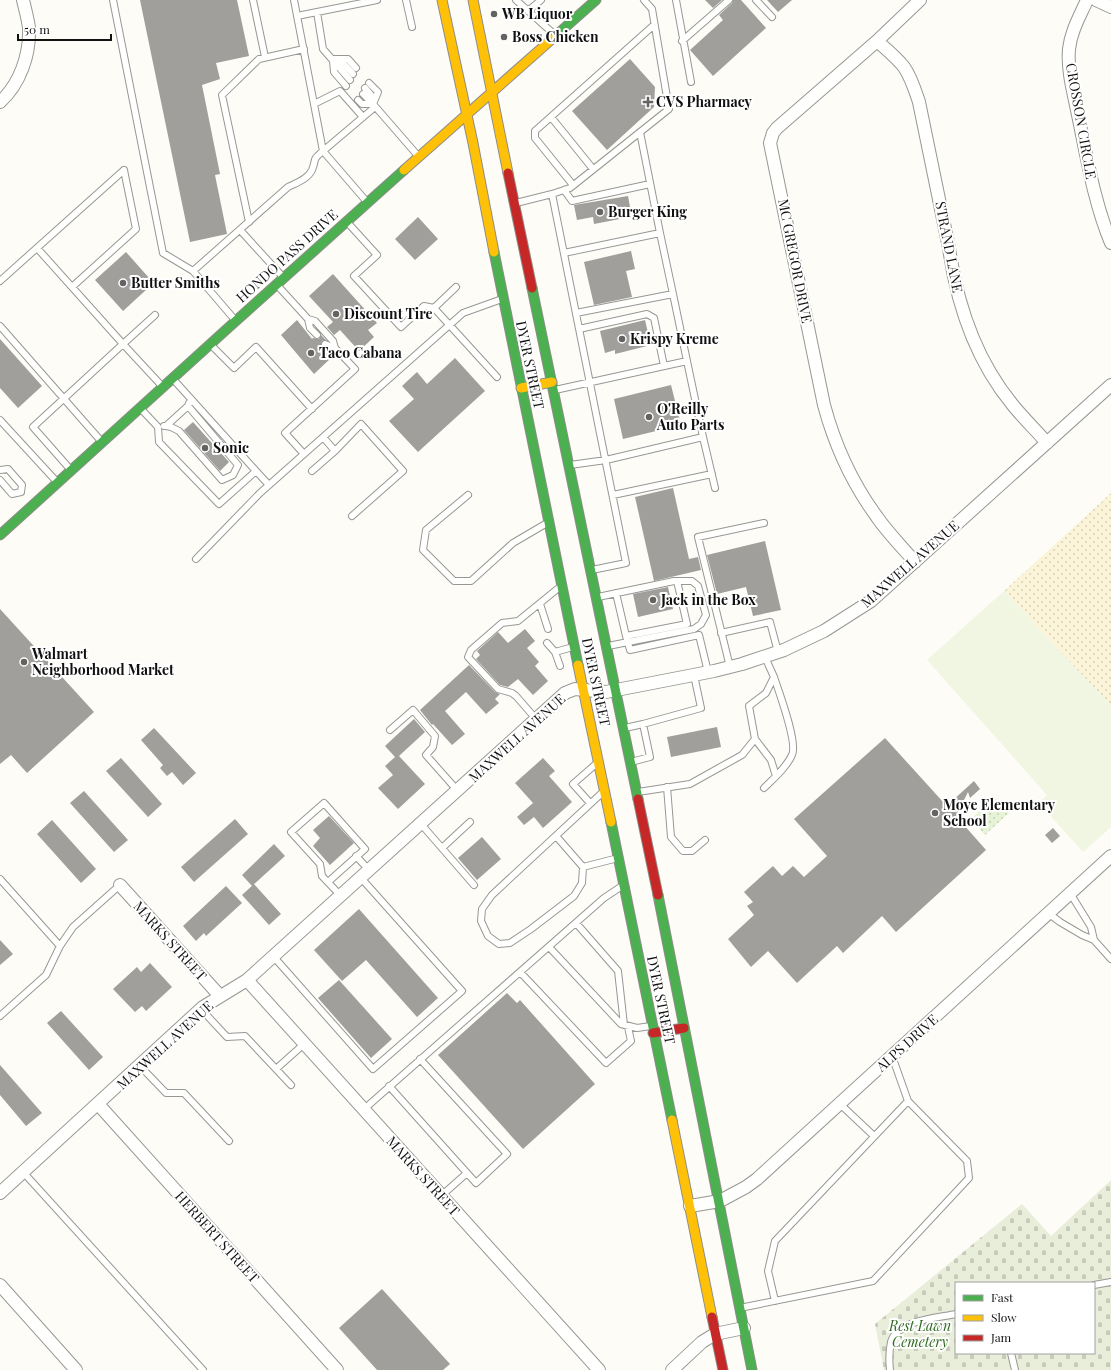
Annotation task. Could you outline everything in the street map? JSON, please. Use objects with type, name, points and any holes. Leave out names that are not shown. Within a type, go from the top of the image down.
[{"type":"main road","name":"DYER STREET","points":[[442,0],[473,143],[521,388],[723,1370]]},
{"type":"main road","name":"DYER STREET","points":[[474,0],[720,1201],[752,1370]]},
{"type":"main road","name":"HONDO PASS DRIVE","points":[[0,535],[27,499],[58,482],[346,221],[596,0]]},
{"type":"main road","points":[[521,388],[553,386]]},
{"type":"main road","points":[[653,1029],[684,1028]]},
{"type":"street","points":[[0,102],[18,79],[26,57],[29,40],[29,26],[23,0]]},
{"type":"street","name":"MC GREGOR DRIVE","points":[[915,562],[878,518],[864,498],[841,455],[831,429],[824,405],[770,143],[773,133],[777,128],[877,41],[920,0]]},
{"type":"street","name":"CROSSON CIRCLE","points":[[1087,0],[1072,36],[1069,49],[1069,69],[1091,179],[1104,226],[1111,243]]},
{"type":"street","points":[[1096,0],[1111,7]]},
{"type":"street","name":"STRAND LANE","points":[[877,41],[904,68],[919,102],[952,267],[967,324],[981,355],[995,380],[1012,404],[1047,443]]},
{"type":"street","name":"MAXWELL AVENUE","points":[[0,1193],[201,1009],[248,980],[565,694],[583,689],[600,692],[615,690],[730,667],[765,657],[824,631],[870,601],[1111,385]]},
{"type":"street","name":"ALPS DRIVE","points":[[690,1206],[720,1201],[746,1187],[757,1179],[1111,856]]},
{"type":"street","name":"MARKS STREET","points":[[120,885],[220,996]]},
{"type":"street","name":"MARKS STREET","points":[[248,980],[363,1110],[599,1370]]},
{"type":"street","name":"HERBERT STREET","points":[[98,1104],[337,1370]]},
{"type":"street","points":[[0,1285],[76,1370]]},
{"type":"street","points":[[672,1370],[702,1342],[715,1334],[744,1328]]},
{"type":"lane","points":[[113,0],[163,253],[193,271],[236,321]]},
{"type":"lane","points":[[253,0],[265,57]]},
{"type":"lane","points":[[294,0],[323,151],[367,203]]},
{"type":"lane","points":[[297,16],[377,0]]},
{"type":"lane","points":[[406,0],[412,26]]},
{"type":"lane","points":[[516,0],[556,36]]},
{"type":"lane","points":[[528,11],[542,0]]},
{"type":"lane","points":[[515,204],[552,194],[573,185],[669,108],[652,9],[644,0]]},
{"type":"lane","points":[[676,0],[682,41],[691,82]]},
{"type":"lane","points":[[682,41],[730,0]]},
{"type":"lane","points":[[756,0],[772,17]]},
{"type":"lane","points":[[317,12],[323,49],[351,77]]},
{"type":"lane","points":[[573,185],[535,138],[535,131],[654,25]]},
{"type":"lane","points":[[249,222],[222,95],[259,59],[304,48]]},
{"type":"lane","points":[[332,59],[348,59],[356,68]]},
{"type":"lane","points":[[332,59],[334,72],[346,86]]},
{"type":"lane","points":[[193,271],[288,187],[306,178],[312,171],[314,159],[363,117],[374,105],[378,92],[366,88],[374,105],[419,157]]},
{"type":"lane","points":[[314,104],[340,90],[363,117]]},
{"type":"lane","points":[[358,100],[362,104],[374,105]]},
{"type":"lane","points":[[551,117],[593,169]]},
{"type":"lane","points":[[640,132],[687,362],[715,488]]},
{"type":"lane","points":[[0,282],[124,170],[136,229],[72,287]]},
{"type":"lane","points":[[564,190],[572,201],[650,184]]},
{"type":"lane","points":[[552,194],[626,564],[590,571]]},
{"type":"lane","points":[[346,221],[377,255],[354,276],[401,326],[424,306],[434,308],[497,377]]},
{"type":"lane","points":[[240,230],[308,319],[310,328],[317,335]]},
{"type":"lane","points":[[564,253],[660,233]]},
{"type":"lane","points":[[37,248],[163,387]]},
{"type":"lane","points":[[434,308],[456,287]]},
{"type":"lane","points":[[576,313],[673,294]]},
{"type":"lane","points":[[196,559],[269,485],[463,313],[503,299]]},
{"type":"lane","points":[[579,329],[646,314],[654,318],[664,366]]},
{"type":"lane","points":[[71,470],[33,427],[155,315]]},
{"type":"lane","points":[[308,319],[315,321],[333,341],[335,348]]},
{"type":"lane","points":[[0,326],[102,442]]},
{"type":"lane","points":[[210,344],[234,368],[256,347],[312,409]]},
{"type":"lane","points":[[304,454],[286,433],[355,369],[335,348],[325,344]]},
{"type":"lane","points":[[553,386],[590,382],[687,362]]},
{"type":"lane","points":[[173,378],[269,485]]},
{"type":"lane","points":[[166,426],[188,406],[191,399]]},
{"type":"lane","points":[[158,427],[170,426],[179,431],[222,480],[232,475],[238,465],[188,406]]},
{"type":"lane","points":[[140,408],[158,427],[159,442],[218,504],[256,471]]},
{"type":"lane","points":[[0,420],[58,482]]},
{"type":"lane","points":[[312,471],[361,424],[403,470],[352,516]]},
{"type":"lane","points":[[323,437],[335,450]]},
{"type":"lane","points":[[569,465],[606,460],[703,437]]},
{"type":"lane","points":[[0,470],[8,469],[22,485],[27,499]]},
{"type":"lane","points":[[613,495],[712,474]]},
{"type":"lane","points":[[0,480],[12,494],[27,499]]},
{"type":"lane","points":[[468,495],[426,530],[423,550],[454,581],[471,581],[513,543],[549,522]]},
{"type":"lane","points":[[730,667],[698,537],[764,523]]},
{"type":"lane","points":[[596,597],[677,581],[692,581],[698,586],[706,615],[702,624],[694,629],[626,640]]},
{"type":"lane","points":[[606,646],[687,624],[677,581]]},
{"type":"lane","points":[[536,720],[516,696],[512,693],[498,689],[468,657],[471,650],[502,623],[518,621],[562,586]]},
{"type":"lane","points":[[616,593],[626,640],[630,650],[699,635],[708,672]]},
{"type":"lane","points":[[540,604],[548,628]]},
{"type":"lane","points":[[721,633],[770,622],[778,652]]},
{"type":"lane","points":[[547,643],[555,652],[560,666]]},
{"type":"lane","points":[[555,652],[574,647]]},
{"type":"lane","points":[[764,788],[785,768],[793,754],[792,734],[774,677],[765,657]]},
{"type":"lane","points":[[623,728],[702,708],[694,675]]},
{"type":"lane","points":[[774,677],[766,693],[749,706],[756,739],[771,760],[776,776]]},
{"type":"lane","points":[[390,730],[413,710],[435,736],[433,747],[426,755],[457,790]]},
{"type":"lane","points":[[630,762],[650,757],[643,724]]},
{"type":"lane","points":[[636,792],[690,784],[742,755],[756,739]]},
{"type":"lane","points":[[590,803],[573,784],[598,762]]},
{"type":"lane","points":[[667,787],[671,837],[683,851],[692,851],[706,840]]},
{"type":"lane","points":[[556,836],[583,867],[582,883],[574,896],[531,929],[510,943],[499,944],[488,936],[481,921],[482,909],[492,895],[604,791]]},
{"type":"lane","points":[[328,882],[365,849],[324,803],[291,832],[320,864],[322,876],[341,896]]},
{"type":"lane","points":[[442,848],[470,822]]},
{"type":"lane","points":[[421,824],[474,885]]},
{"type":"lane","points":[[274,956],[373,1069],[462,991],[365,874],[356,856]]},
{"type":"lane","points":[[583,867],[618,858]]},
{"type":"lane","points":[[0,879],[60,946]]},
{"type":"lane","points":[[0,1016],[46,975],[60,946],[74,927],[120,885]]},
{"type":"lane","points":[[363,1110],[604,898],[623,886]]},
{"type":"lane","points":[[1070,893],[1091,927],[1094,940]]},
{"type":"lane","points":[[1048,914],[1082,935],[1094,940],[1111,958]]},
{"type":"lane","points":[[520,972],[606,1063],[631,1041],[626,1026],[618,971],[576,923]]},
{"type":"lane","points":[[549,947],[614,1017],[626,1026],[653,1029]]},
{"type":"lane","points":[[201,1009],[227,1037],[245,1036],[291,1085]]},
{"type":"lane","points":[[276,1068],[304,1044]]},
{"type":"lane","points":[[740,1308],[873,1281],[969,1178],[967,1161],[908,1101],[892,1056]]},
{"type":"lane","points":[[389,1086],[476,1183],[507,1154],[420,1059]]},
{"type":"lane","points":[[140,1066],[166,1093],[184,1094],[229,1141]]},
{"type":"lane","points":[[775,1301],[768,1271],[775,1241],[908,1101]]},
{"type":"lane","points":[[840,1104],[874,1136]]},
{"type":"lane","points":[[23,1172],[203,1370]]},
{"type":"lane","points":[[441,1196],[467,1173]]},
{"type":"lane","points":[[1095,1285],[1111,1282]]},
{"type":"lane","points":[[890,1370],[889,1353],[891,1341],[898,1330],[908,1324],[955,1314]]},
{"type":"lane","points":[[1011,1354],[1015,1370]]},
{"type":"sand","points":[[1111,493],[1111,706],[1004,591]]},
{"type":"green space","points":[[1004,591],[1111,706],[1111,827],[1083,852],[1039,803],[1047,795],[927,660]]},
{"type":"green space","points":[[994,797],[1009,813],[985,835],[971,819]]},
{"type":"green space","name":"Rest Lawn Cemetery","points":[[1111,1180],[1111,1370],[884,1370],[875,1324],[1022,1204],[1051,1236]]},
{"type":"building","points":[[140,0],[237,0],[249,56],[216,63],[220,79],[202,85],[220,174],[215,175],[227,234],[190,242]]},
{"type":"building","points":[[705,0],[722,0],[713,8]]},
{"type":"building","points":[[733,0],[741,0],[766,28],[713,76],[690,50],[723,20],[719,15],[732,3]]},
{"type":"building","points":[[767,0],[792,0],[778,12]]},
{"type":"building","name":"CVS Pharmacy","points":[[630,59],[655,87],[654,107],[607,150],[572,111]]},
{"type":"building","name":"Burger King","points":[[628,196],[630,207],[624,208],[625,218],[594,224],[593,217],[577,220],[574,205]]},
{"type":"building","points":[[418,217],[438,239],[415,260],[395,239]]},
{"type":"building","points":[[631,251],[635,269],[626,271],[632,297],[594,305],[584,262]]},
{"type":"building","points":[[126,252],[150,279],[142,286],[146,290],[123,311],[95,280]]},
{"type":"building","points":[[333,274],[377,323],[368,330],[374,337],[359,351],[340,330],[334,335],[327,327],[333,322],[309,296]]},
{"type":"building","name":"Taco Cabana","points":[[297,320],[312,339],[319,339],[321,335],[326,340],[322,341],[321,345],[331,358],[314,374],[281,335]]},
{"type":"building","points":[[645,320],[651,345],[615,354],[615,350],[605,353],[600,331]]},
{"type":"building","points":[[0,339],[42,386],[18,408],[0,388]]},
{"type":"building","points":[[455,358],[485,391],[418,452],[389,421],[414,399],[402,386],[417,372],[427,384]]},
{"type":"building","points":[[671,385],[681,425],[623,439],[614,399]]},
{"type":"building","name":"Sonic","points":[[193,422],[229,462],[220,471],[184,430]]},
{"type":"building","points":[[673,488],[689,559],[698,557],[701,570],[654,581],[635,497]]},
{"type":"building","points":[[765,541],[781,610],[753,616],[746,587],[717,594],[707,555]]},
{"type":"building","name":"Jack in the Box","points":[[668,587],[673,609],[638,617],[633,594]]},
{"type":"building","name":"Walmart Neighborhood Market","points":[[0,609],[94,712],[27,773],[11,755],[0,764]]},
{"type":"building","points":[[525,629],[535,641],[527,648],[539,662],[535,666],[548,681],[533,695],[518,679],[508,687],[500,685],[476,659],[480,655],[477,651],[498,632],[508,643]]},
{"type":"building","points":[[469,665],[495,692],[500,694],[495,699],[499,703],[486,714],[466,692],[445,711],[465,734],[452,745],[433,724],[432,725],[420,710]]},
{"type":"building","points":[[414,719],[425,732],[399,756],[425,784],[398,809],[378,788],[393,775],[385,766],[395,757],[385,746]]},
{"type":"building","points":[[717,727],[721,747],[671,757],[667,737]]},
{"type":"building","points":[[154,728],[196,773],[183,785],[172,772],[167,776],[160,768],[163,765],[141,740]]},
{"type":"building","points":[[885,738],[944,803],[952,801],[974,781],[980,789],[970,798],[968,792],[956,816],[986,850],[896,932],[882,916],[843,953],[837,946],[797,983],[768,951],[751,967],[728,939],[754,915],[747,906],[753,902],[744,892],[773,866],[782,876],[793,866],[804,877],[827,856],[794,819]]},
{"type":"building","points":[[121,758],[162,804],[148,817],[106,771]]},
{"type":"building","points":[[543,758],[555,771],[549,776],[572,802],[543,828],[534,817],[524,825],[517,817],[533,803],[515,783]]},
{"type":"building","points":[[84,791],[128,840],[114,852],[70,803]]},
{"type":"building","points":[[329,816],[354,843],[330,865],[313,846],[320,838],[313,830]]},
{"type":"building","points":[[235,819],[248,834],[194,882],[181,867]]},
{"type":"building","points":[[52,820],[96,869],[81,883],[37,834]]},
{"type":"building","points":[[1053,828],[1060,836],[1052,843],[1045,835]]},
{"type":"building","points":[[482,837],[501,859],[477,880],[458,858]]},
{"type":"building","points":[[274,844],[285,856],[252,886],[242,875]]},
{"type":"building","points":[[254,884],[281,914],[269,925],[242,895]]},
{"type":"building","points":[[226,886],[242,903],[206,936],[204,933],[196,941],[183,926]]},
{"type":"building","points":[[359,909],[438,998],[417,1017],[366,960],[342,981],[314,950]]},
{"type":"building","points":[[0,940],[13,954],[0,965]]},
{"type":"building","points":[[150,963],[172,987],[146,1011],[142,1006],[135,1012],[113,989],[137,967],[141,972]]},
{"type":"building","points":[[339,980],[392,1039],[371,1058],[318,998]]},
{"type":"building","points":[[507,993],[517,1003],[520,1000],[595,1084],[523,1149],[438,1055]]},
{"type":"building","points":[[61,1011],[103,1057],[89,1070],[47,1023]]},
{"type":"building","points":[[0,1065],[42,1113],[26,1126],[0,1095]]},
{"type":"building","points":[[382,1289],[450,1364],[443,1370],[377,1370],[339,1328]]},
{"type":"traffic: fast","points":[[552,39],[596,0]]},
{"type":"traffic: fast","points":[[0,535],[404,170]]},
{"type":"traffic: fast","points":[[494,252],[578,665]]},
{"type":"traffic: fast","points":[[532,288],[638,799]]},
{"type":"traffic: fast","points":[[611,822],[672,1120]]},
{"type":"traffic: fast","points":[[658,895],[752,1370]]},
{"type":"traffic: slow","points":[[442,0],[473,143],[494,252]]},
{"type":"traffic: slow","points":[[473,0],[508,173]]},
{"type":"traffic: slow","points":[[404,170],[552,39]]},
{"type":"traffic: slow","points":[[521,388],[552,382]]},
{"type":"traffic: slow","points":[[578,665],[611,822]]},
{"type":"traffic: slow","points":[[672,1120],[712,1317]]},
{"type":"traffic: jam","points":[[508,173],[532,288]]},
{"type":"traffic: jam","points":[[638,799],[658,895]]},
{"type":"traffic: jam","points":[[653,1033],[684,1028]]},
{"type":"traffic: jam","points":[[712,1317],[723,1370]]},
{"type":"place","name":"WB Liquor","points":[[494,14]]},
{"type":"place","name":"Boss Chicken","points":[[504,37]]},
{"type":"place","name":"CVS Pharmacy","points":[[648,102]]},
{"type":"place","name":"Burger King","points":[[600,212]]},
{"type":"place","name":"Butter Smiths","points":[[123,283]]},
{"type":"place","name":"Discount Tire","points":[[336,314]]},
{"type":"place","name":"Krispy Kreme","points":[[622,339]]},
{"type":"place","name":"Taco Cabana","points":[[311,353]]},
{"type":"place","name":"O'Reilly Auto Parts","points":[[649,417]]},
{"type":"place","name":"Sonic","points":[[205,448]]},
{"type":"place","name":"Jack in the Box","points":[[653,600]]},
{"type":"place","name":"Walmart Neighborhood Market","points":[[24,662]]},
{"type":"place","name":"Moye Elementary School","points":[[935,813]]}]
